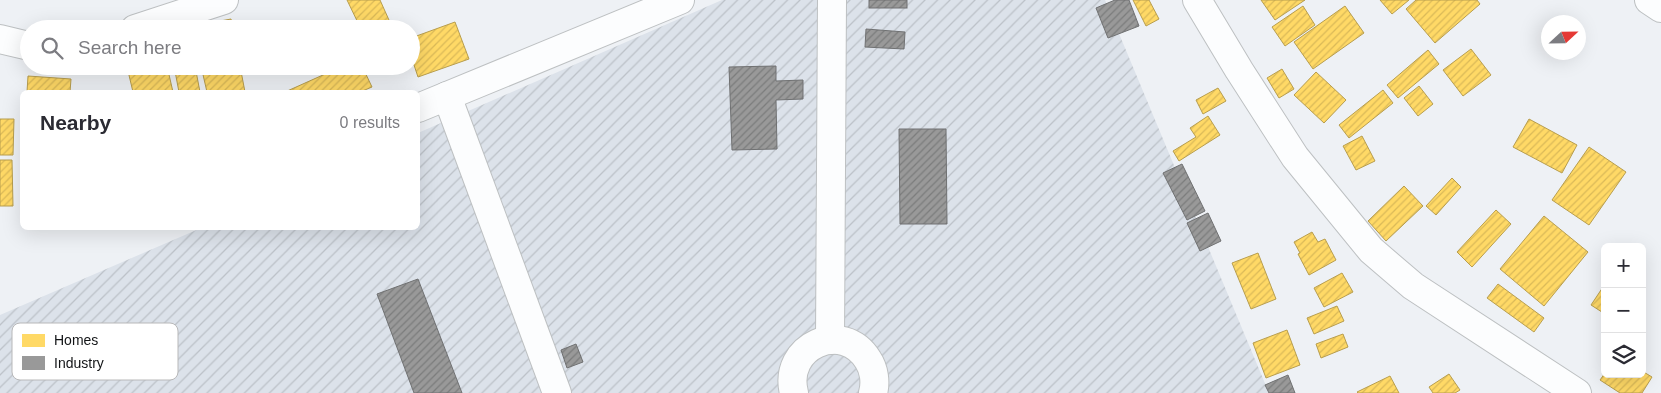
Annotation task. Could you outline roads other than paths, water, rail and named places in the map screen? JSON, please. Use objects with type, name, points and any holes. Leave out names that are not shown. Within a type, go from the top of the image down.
[{"type":"street","points":[[163,20],[224,0]]},
{"type":"street","points":[[420,107],[680,0]]},
{"type":"street","points":[[830,340],[832,0]]},
{"type":"street","points":[[1197,0],[1295,157],[1371,250],[1413,286],[1577,393]]},
{"type":"street","points":[[1649,0],[1661,8]]},
{"type":"street","points":[[0,38],[20,44]]},
{"type":"street","points":[[447,96],[557,393]]},
{"type":"street","points":[[794,393],[792,384],[793,372],[798,360],[806,350],[817,342],[830,340],[843,340],[855,345],[865,354],[872,365],[874,378],[873,393]]}]
